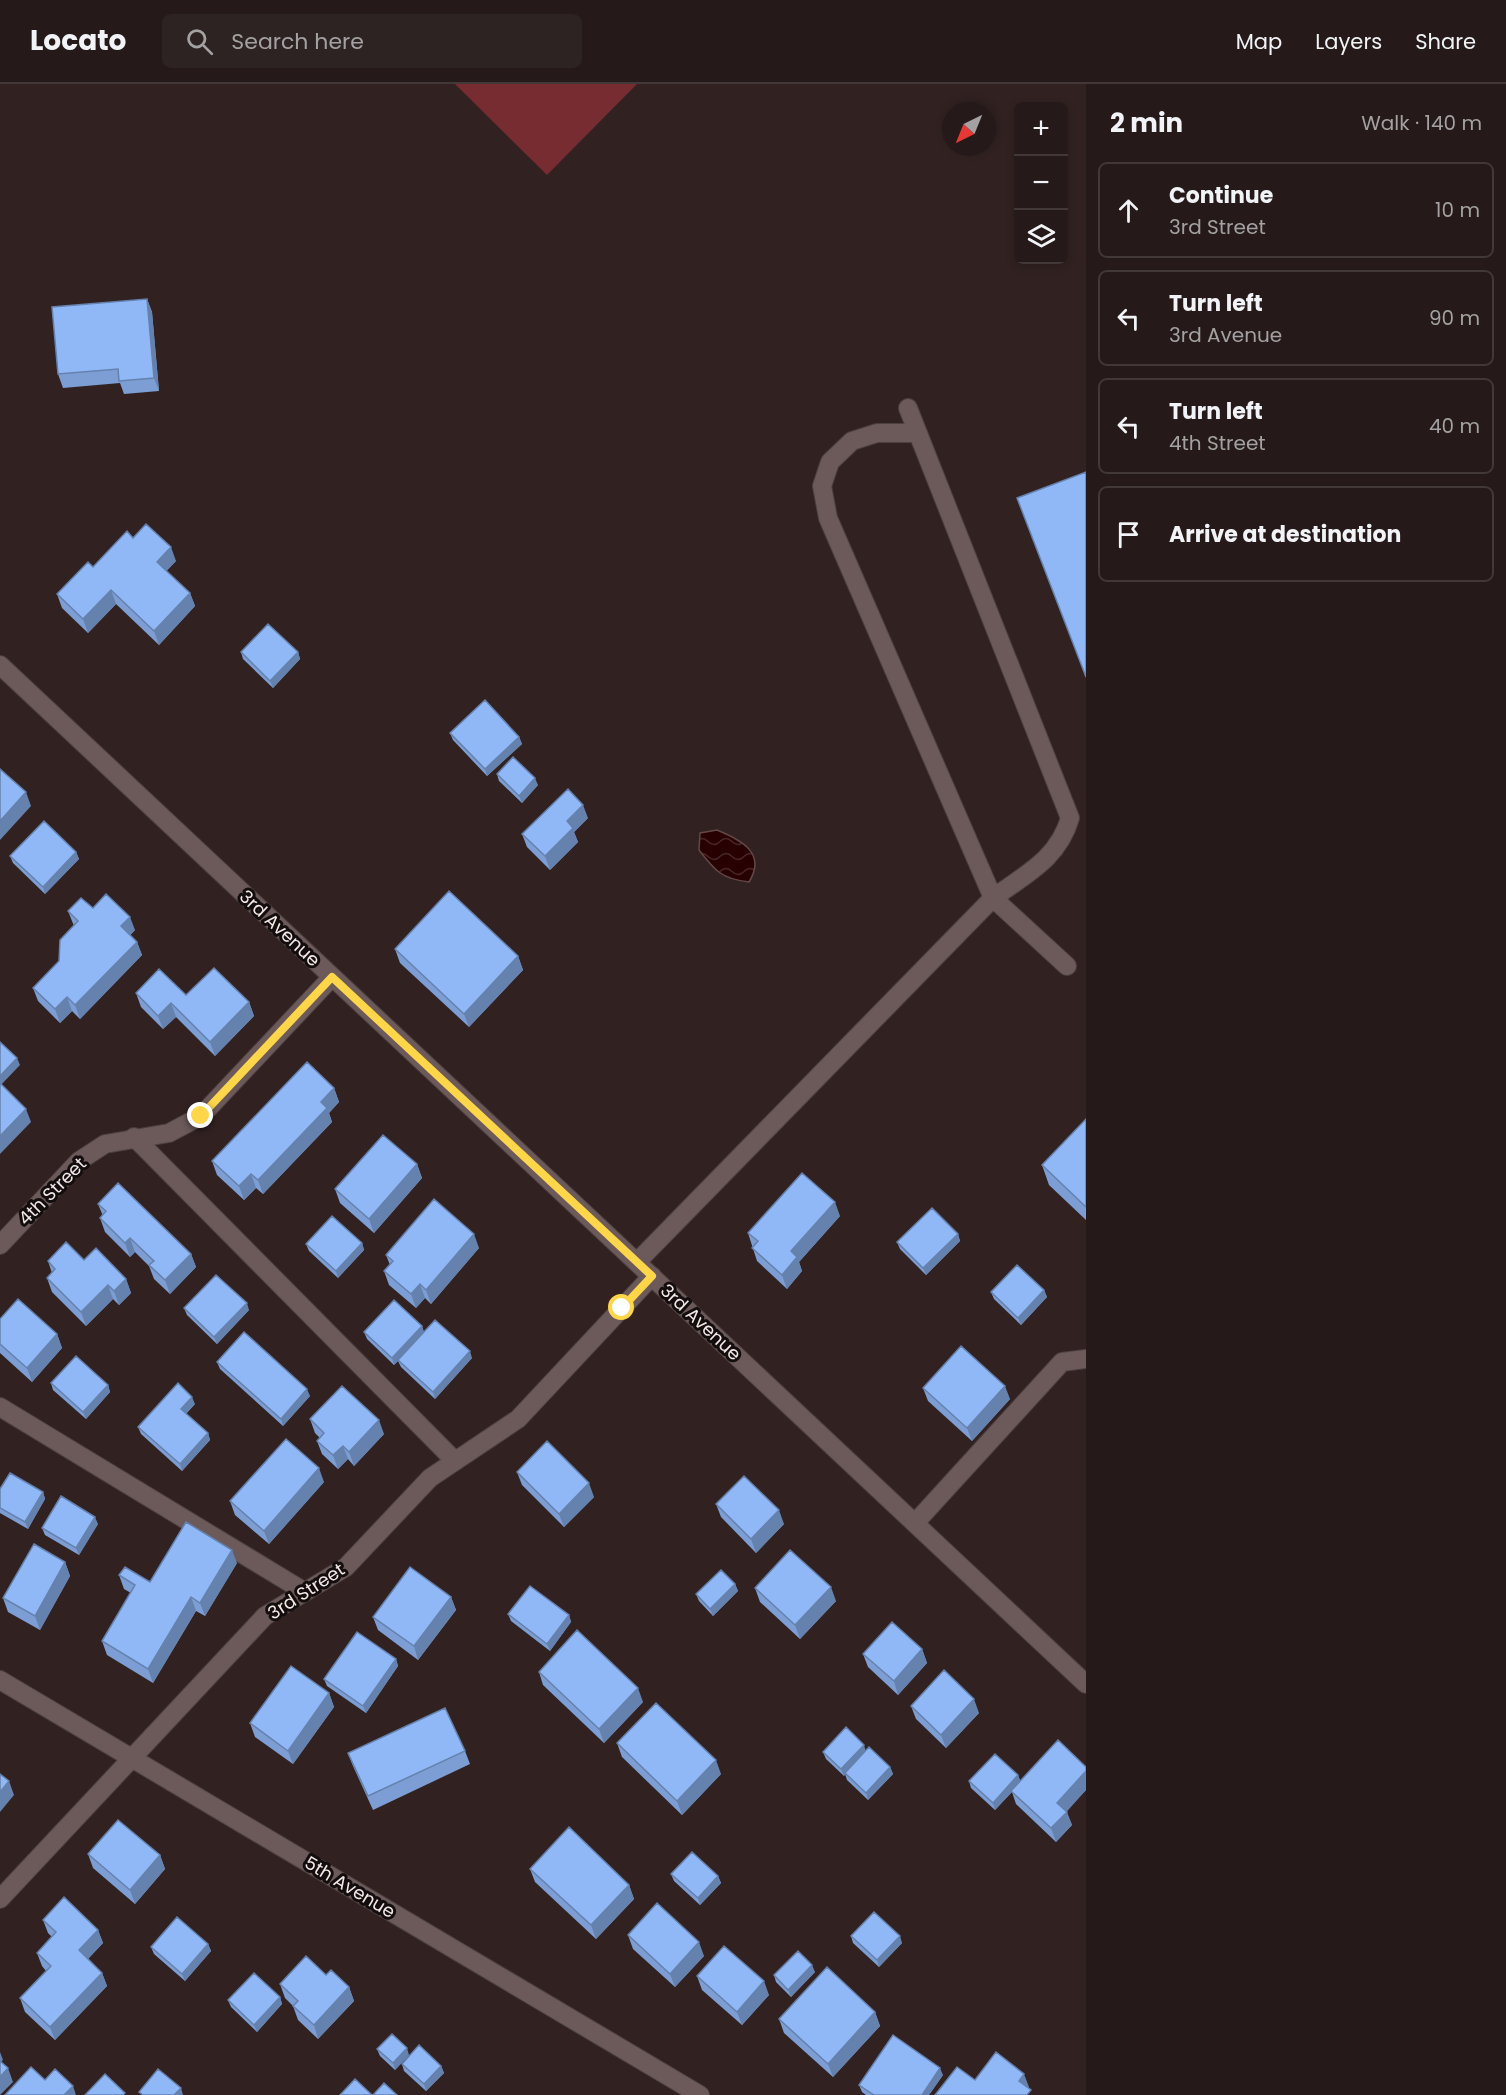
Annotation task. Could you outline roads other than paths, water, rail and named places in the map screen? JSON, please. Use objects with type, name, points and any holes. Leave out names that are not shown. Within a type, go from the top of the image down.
[{"type":"street","points":[[638,1262],[993,898],[1051,856],[1064,838],[1070,818],[908,408]]},
{"type":"street","points":[[918,434],[877,433],[852,441],[830,462],[822,486],[828,518],[993,898],[1067,966]]},
{"type":"street","name":"3rd Avenue","points":[[0,665],[1086,1684]]},
{"type":"street","name":"4th Street","points":[[0,1245],[79,1161],[105,1144],[134,1137],[169,1133],[201,1116],[332,977]]},
{"type":"street","points":[[134,1137],[455,1461]]},
{"type":"street","name":"3rd Street","points":[[0,1899],[265,1616],[346,1567],[430,1478],[518,1419],[652,1276]]},
{"type":"street","points":[[915,1524],[1062,1362],[1086,1359]]},
{"type":"street","points":[[0,1407],[305,1592]]},
{"type":"street","name":"5th Avenue","points":[[0,1680],[700,2095]]},
{"type":"water","points":[[717,830],[735,838],[753,855],[754,872],[749,882],[732,879],[720,873],[699,850],[700,833]]}]
